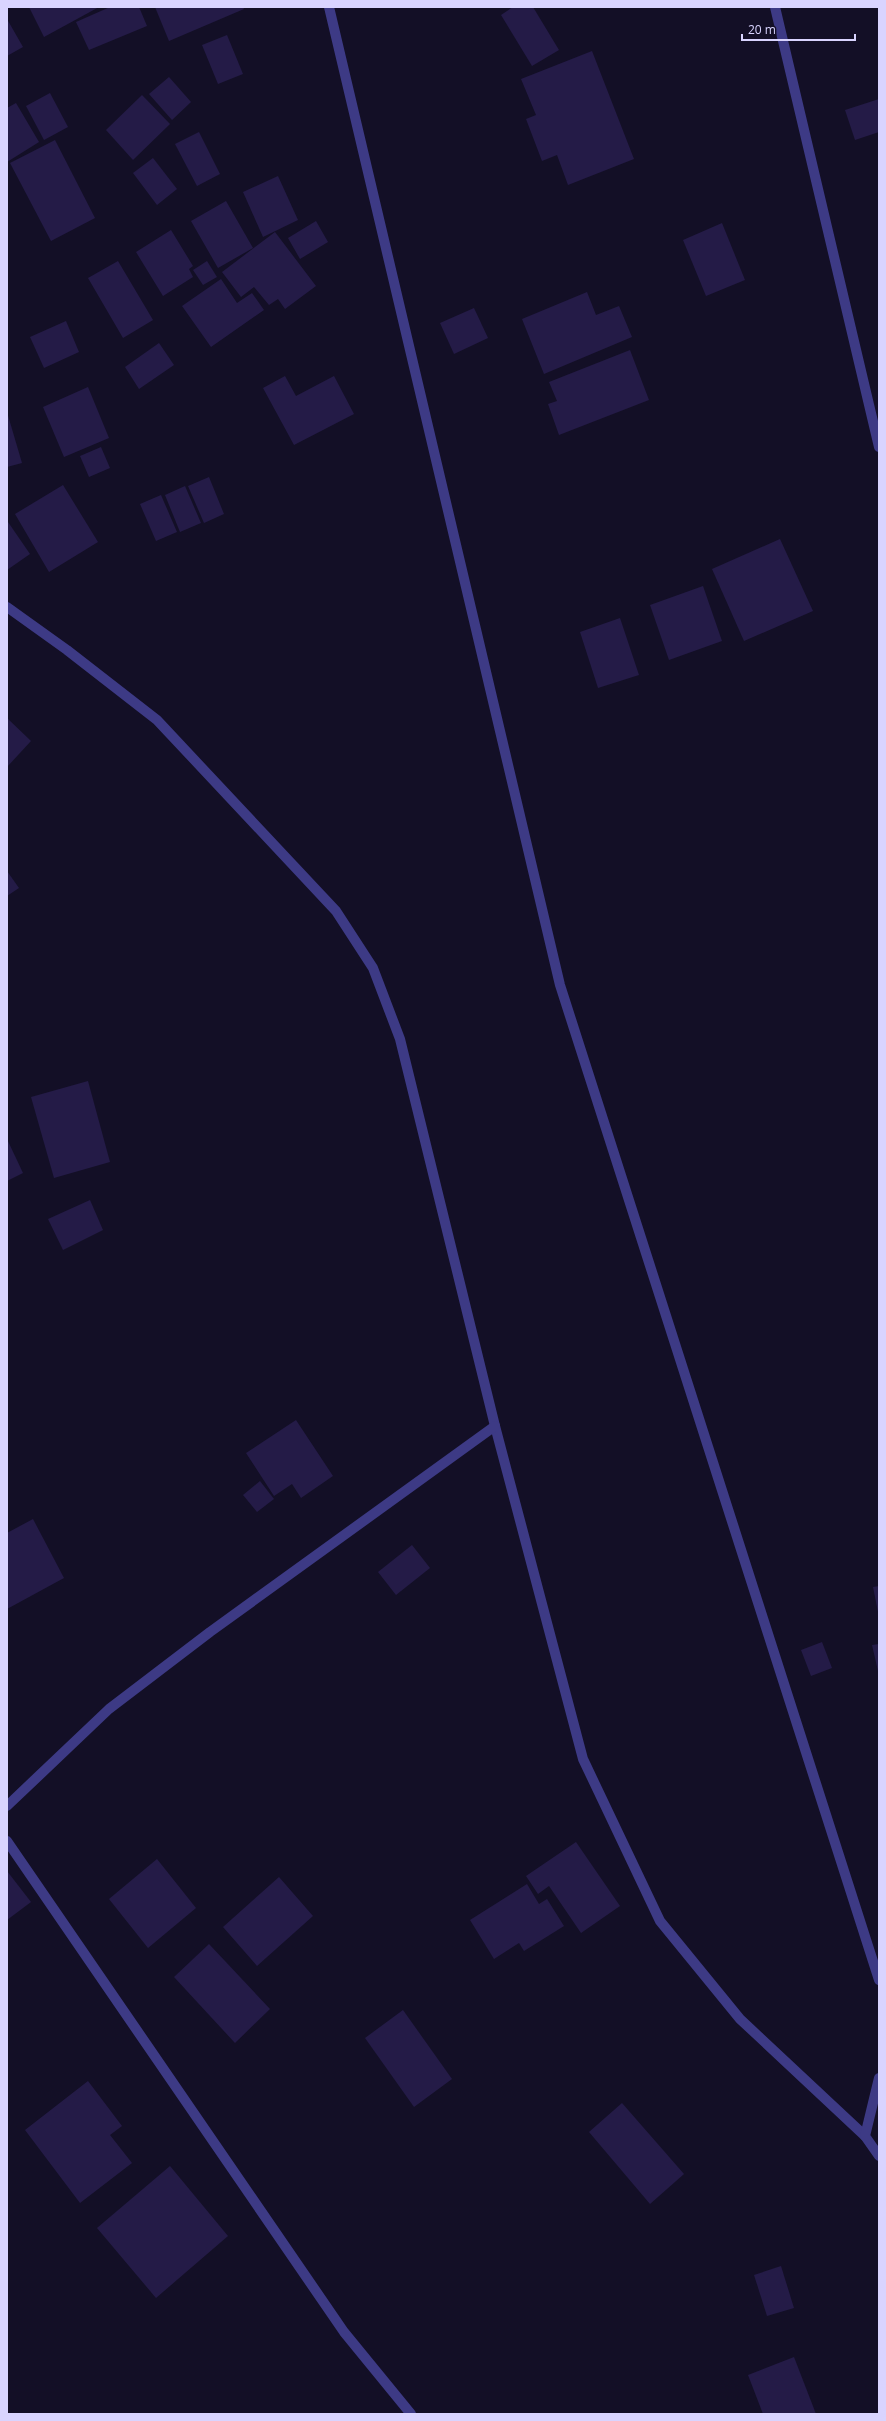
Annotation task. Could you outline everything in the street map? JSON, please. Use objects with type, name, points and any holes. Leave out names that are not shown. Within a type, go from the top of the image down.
[{"type":"street","points":[[329,7],[560,985],[879,1980]]},
{"type":"street","points":[[775,7],[879,447]]},
{"type":"street","points":[[7,607],[67,650],[156,720],[336,911],[373,968],[400,1040],[495,1426],[582,1759],[660,1921],[740,2019],[865,2136],[879,2156]]},
{"type":"street","points":[[7,1806],[109,1709],[210,1632],[495,1426]]},
{"type":"street","points":[[7,1842],[344,2332],[411,2414]]},
{"type":"street","points":[[865,2136],[879,2078]]},
{"type":"building","points":[[29,7],[99,7],[44,37]]},
{"type":"building","points":[[110,7],[139,7],[147,26],[89,50],[76,22]]},
{"type":"building","points":[[155,7],[243,7],[244,9],[169,41]]},
{"type":"building","points":[[513,7],[533,7],[559,50],[532,66],[501,15]]},
{"type":"building","points":[[7,19],[23,47],[7,56]]},
{"type":"building","points":[[227,35],[243,74],[218,84],[202,45]]},
{"type":"building","points":[[592,51],[634,159],[568,185],[557,155],[542,161],[526,119],[536,115],[521,79]]},
{"type":"building","points":[[169,77],[191,102],[172,120],[149,94]]},
{"type":"building","points":[[50,93],[68,127],[44,140],[26,106]]},
{"type":"building","points":[[142,95],[170,124],[133,160],[106,130]]},
{"type":"building","points":[[879,99],[879,132],[855,140],[845,110]]},
{"type":"building","points":[[16,103],[39,142],[7,162],[7,108]]},
{"type":"building","points":[[199,132],[220,174],[197,186],[175,144]]},
{"type":"building","points":[[55,140],[95,218],[51,241],[10,163]]},
{"type":"building","points":[[153,158],[177,189],[157,205],[133,173]]},
{"type":"building","points":[[278,176],[298,220],[263,237],[243,192]]},
{"type":"building","points":[[226,201],[253,248],[218,268],[191,221]]},
{"type":"building","points":[[316,221],[328,242],[300,259],[288,238]]},
{"type":"building","points":[[722,223],[745,280],[706,296],[683,240]]},
{"type":"building","points":[[171,230],[193,266],[189,269],[193,277],[163,296],[136,252]]},
{"type":"building","points":[[275,232],[316,286],[285,309],[278,299],[269,305],[254,287],[241,297],[222,272]]},
{"type":"building","points":[[118,261],[153,320],[123,338],[88,278]]},
{"type":"building","points":[[207,261],[217,277],[203,285],[193,270]]},
{"type":"building","points":[[221,279],[237,303],[252,293],[264,310],[211,347],[182,306]]},
{"type":"building","points":[[587,292],[596,315],[619,306],[632,337],[544,374],[522,319]]},
{"type":"building","points":[[474,308],[488,338],[454,354],[440,323]]},
{"type":"building","points":[[66,321],[79,352],[44,368],[30,337]]},
{"type":"building","points":[[159,343],[174,365],[139,389],[125,367]]},
{"type":"building","points":[[630,350],[649,400],[559,435],[548,404],[557,401],[549,382]]},
{"type":"building","points":[[285,376],[296,396],[334,376],[354,414],[294,445],[263,388]]},
{"type":"building","points":[[88,387],[109,438],[64,457],[43,407]]},
{"type":"building","points":[[7,412],[22,463],[7,467]]},
{"type":"building","points":[[101,447],[110,468],[89,477],[80,456]]},
{"type":"building","points":[[209,477],[224,514],[204,523],[188,486]]},
{"type":"building","points":[[63,485],[98,542],[49,572],[15,514]]},
{"type":"building","points":[[185,486],[201,523],[180,532],[165,495]]},
{"type":"building","points":[[161,495],[177,532],[156,541],[140,504]]},
{"type":"building","points":[[8,522],[30,554],[7,570],[7,523]]},
{"type":"building","points":[[780,539],[813,611],[744,641],[712,569]]},
{"type":"building","points":[[703,586],[722,641],[669,660],[650,605]]},
{"type":"building","points":[[620,618],[639,675],[598,688],[580,632]]},
{"type":"building","points":[[7,718],[31,741],[7,767]]},
{"type":"building","points":[[7,871],[19,888],[7,896]]},
{"type":"building","points":[[88,1081],[110,1162],[54,1178],[31,1097]]},
{"type":"building","points":[[7,1139],[23,1173],[7,1181]]},
{"type":"building","points":[[90,1200],[103,1230],[63,1250],[48,1219]]},
{"type":"building","points":[[296,1420],[333,1476],[301,1498],[292,1484],[274,1496],[246,1453]]},
{"type":"building","points":[[260,1481],[274,1499],[257,1512],[243,1495]]},
{"type":"building","points":[[33,1519],[64,1578],[7,1609],[7,1533]]},
{"type":"building","points":[[412,1545],[430,1568],[396,1595],[378,1572]]},
{"type":"building","points":[[879,1586],[879,1612],[878,1612],[873,1587]]},
{"type":"building","points":[[822,1642],[832,1668],[811,1676],[801,1650]]},
{"type":"building","points":[[879,1644],[879,1671],[878,1671],[872,1645]]},
{"type":"building","points":[[576,1842],[620,1906],[581,1933],[549,1886],[538,1894],[526,1876]]},
{"type":"building","points":[[157,1859],[196,1908],[148,1948],[109,1899]]},
{"type":"building","points":[[7,1871],[31,1902],[7,1920]]},
{"type":"building","points":[[279,1877],[313,1916],[257,1966],[223,1927]]},
{"type":"building","points":[[527,1884],[539,1904],[547,1899],[564,1926],[524,1951],[519,1943],[494,1959],[470,1920]]},
{"type":"building","points":[[209,1944],[270,2009],[235,2043],[174,1977]]},
{"type":"building","points":[[403,2010],[452,2079],[414,2107],[365,2038]]},
{"type":"building","points":[[88,2081],[122,2126],[110,2135],[132,2163],[80,2203],[25,2130]]},
{"type":"building","points":[[622,2103],[684,2174],[650,2204],[589,2132]]},
{"type":"building","points":[[170,2166],[228,2236],[156,2298],[97,2228]]},
{"type":"building","points":[[781,2266],[794,2308],[767,2316],[754,2275]]},
{"type":"building","points":[[794,2357],[816,2414],[763,2414],[748,2375]]}]
